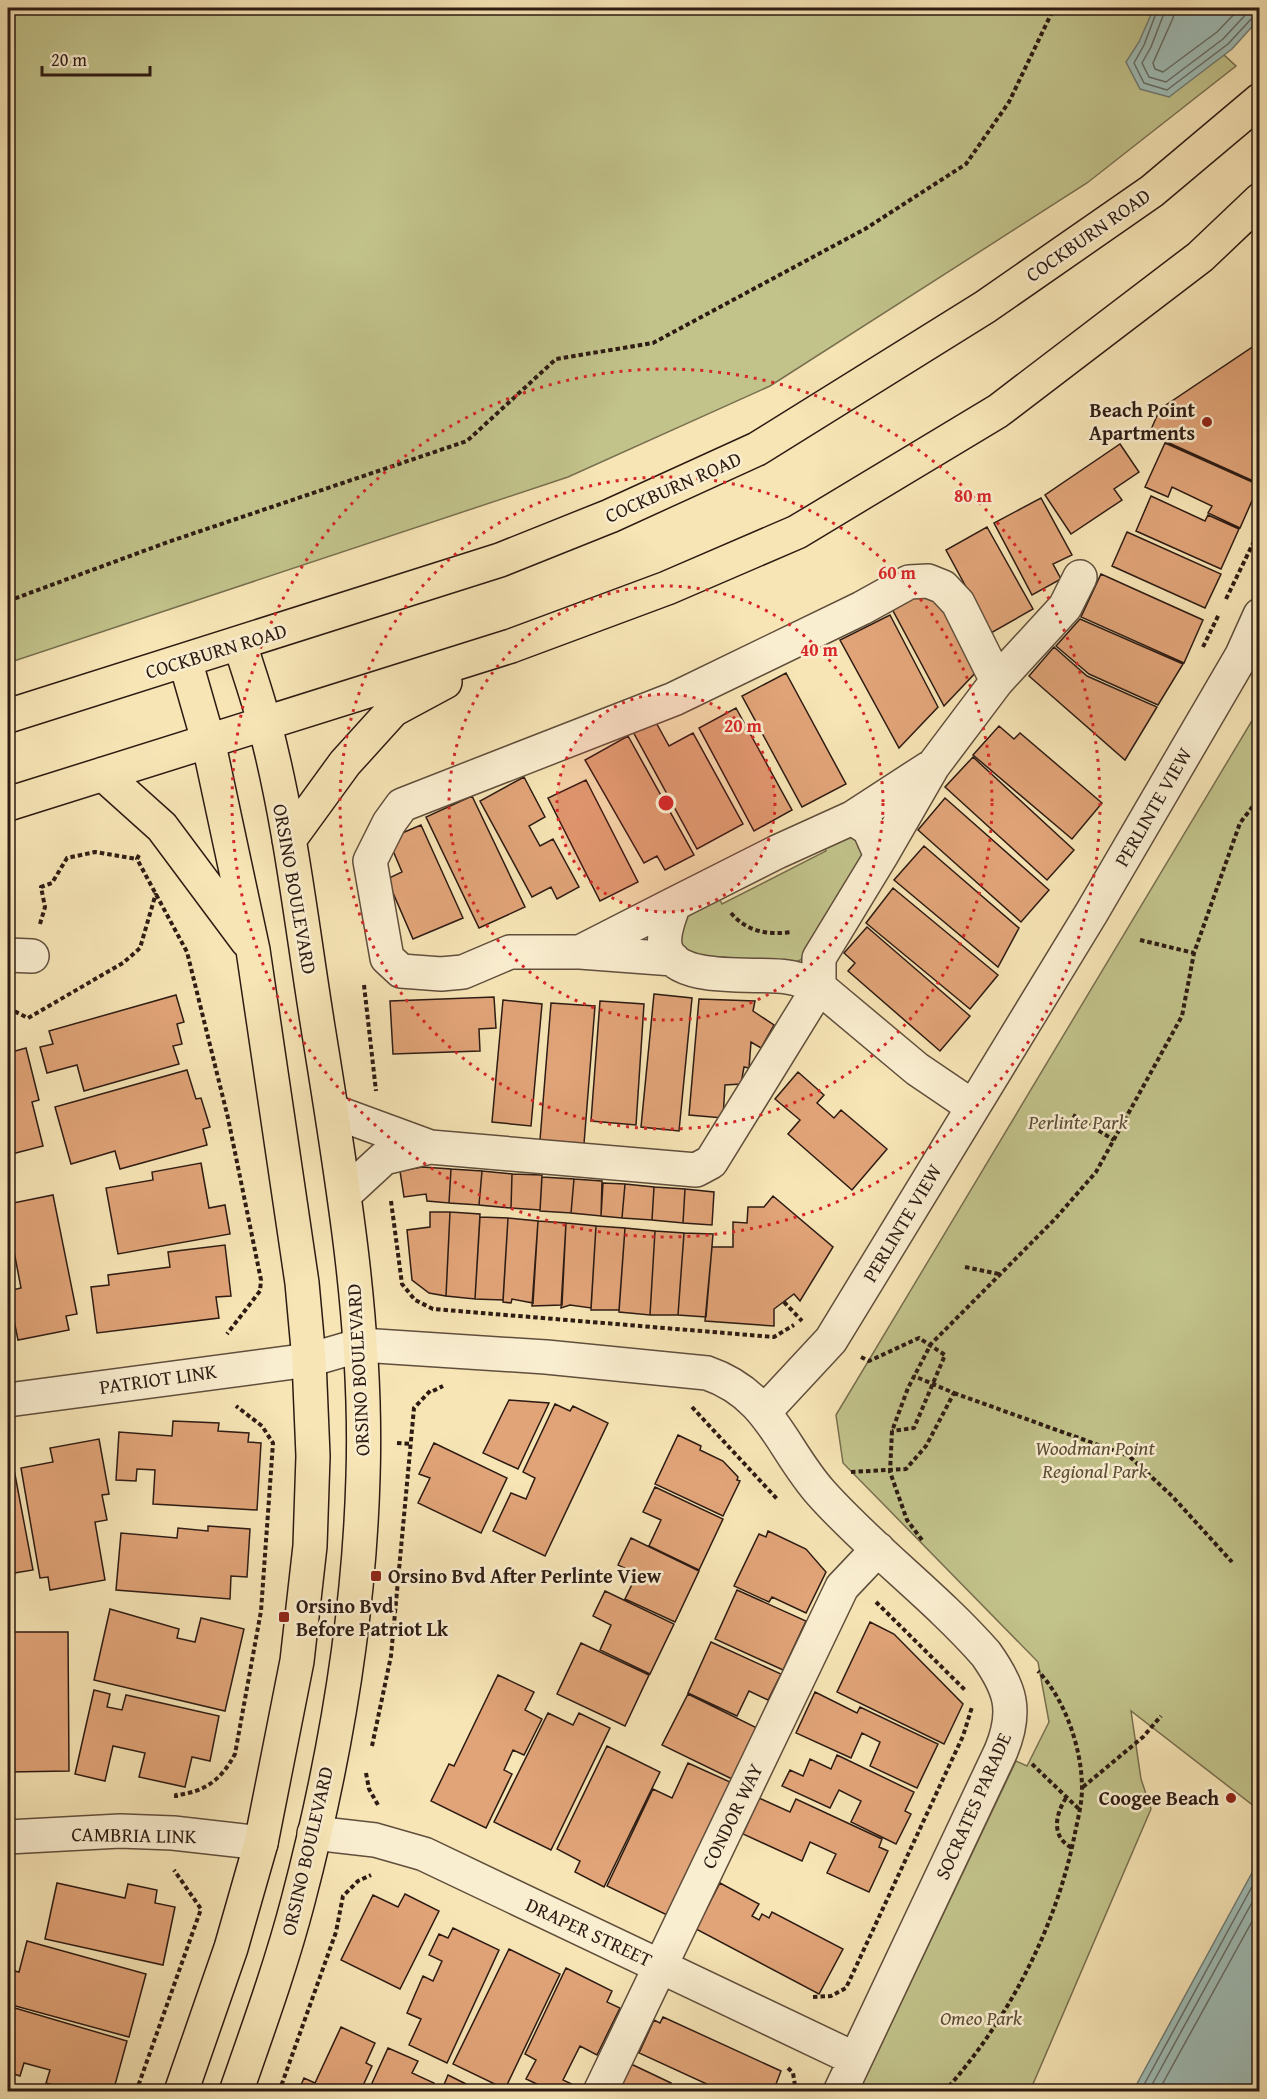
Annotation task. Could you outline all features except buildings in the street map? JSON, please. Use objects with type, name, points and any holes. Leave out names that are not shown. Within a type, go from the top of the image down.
[{"type":"main road","name":"COCKBURN ROAD","points":[[8,716],[500,560],[610,516],[758,449],[985,307],[1152,191],[1260,100]]},
{"type":"main road","points":[[8,804],[511,646],[668,588],[797,532],[998,411],[1200,257],[1260,201]]},
{"type":"main road","name":"ORSINO BOULEVARD","points":[[236,2091],[280,1965],[314,1833],[355,1610],[363,1476],[360,1345],[345,1194],[289,840],[264,723],[240,644]]},
{"type":"main road","points":[[289,840],[345,763],[393,710],[511,646]]},
{"type":"main road","points":[[181,2091],[231,1948],[261,1843],[297,1661],[310,1546],[313,1456],[309,1360],[302,1283],[254,950],[208,740],[185,660]]},
{"type":"main road","points":[[103,774],[162,827],[254,950]]},
{"type":"street","points":[[332,1110],[430,1147],[696,1170],[711,1162],[819,987],[819,958],[933,766],[997,681],[1065,607],[1080,577]]},
{"type":"street","points":[[673,959],[580,952],[510,952],[464,972],[441,975],[401,971],[387,958],[370,861],[389,823],[402,805],[674,699],[862,608],[909,582],[928,581],[943,587],[958,603],[997,681]]},
{"type":"street","name":"PERLINTE VIEW","points":[[765,1411],[831,1340],[973,1107],[1242,655],[1260,615]]},
{"type":"street","points":[[580,952],[777,852],[852,818],[933,766]]},
{"type":"street","points":[[852,818],[868,829],[881,856]]},
{"type":"street","points":[[674,904],[665,932],[665,948],[673,959],[696,972],[789,977],[819,987],[925,1076],[973,1107]]},
{"type":"street","points":[[345,1194],[384,1158],[430,1147]]},
{"type":"street","points":[[309,1360],[360,1345],[546,1357],[707,1373],[728,1380],[765,1411]]},
{"type":"street","name":"PATRIOT LINK","points":[[8,1400],[309,1360]]},
{"type":"street","name":"SOCRATES PARADE","points":[[765,1411],[821,1493],[986,1654],[1006,1686],[1011,1710],[1007,1736],[1001,1751],[840,2091]]},
{"type":"street","name":"CONDOR WAY","points":[[600,2091],[842,1587],[878,1549]]},
{"type":"street","name":"CAMBRIA LINK","points":[[8,1837],[120,1832],[173,1833],[261,1843]]},
{"type":"street","name":"DRAPER STREET","points":[[314,1833],[375,1840],[424,1854],[855,2059]]},
{"type":"path","points":[[8,601],[168,542],[467,441],[556,359],[653,343],[866,229],[966,164],[1009,102],[1054,8]]},
{"type":"path","points":[[1224,602],[1260,529]]},
{"type":"path","points":[[1200,652],[1220,612]]},
{"type":"path","points":[[931,1344],[1096,1172],[1182,1016],[1194,953],[1240,822],[1260,797]]},
{"type":"path","points":[[137,859],[141,851]]},
{"type":"path","points":[[20,956],[45,907],[41,887],[52,883],[67,858],[95,852],[137,859]]},
{"type":"path","points":[[137,859],[187,952],[228,1118],[261,1280],[260,1291],[228,1334],[222,1335],[223,1341]]},
{"type":"path","points":[[8,1008],[28,1018],[123,963],[140,948],[156,892]]},
{"type":"path","points":[[728,909],[747,927],[758,932],[797,931]]},
{"type":"path","points":[[1140,940],[1194,953]]},
{"type":"path","points":[[1073,1115],[1114,1140]]},
{"type":"path","points":[[390,1198],[402,1284],[415,1300],[433,1309],[774,1337],[801,1321],[807,1311]]},
{"type":"path","points":[[965,1267],[1000,1274]]},
{"type":"path","points":[[784,1302],[801,1321]]},
{"type":"path","points":[[860,1356],[869,1361],[919,1338],[945,1354],[914,1428],[891,1431]]},
{"type":"path","points":[[914,1376],[954,1393],[1129,1456],[1172,1496],[1232,1562]]},
{"type":"path","points":[[432,1382],[433,1391]]},
{"type":"path","points":[[370,1753],[391,1656],[414,1408],[433,1391],[445,1385]]},
{"type":"path","points":[[847,1472],[906,1469],[926,1446],[954,1393]]},
{"type":"path","points":[[176,1804],[176,1795],[199,1792],[226,1770],[235,1754],[261,1611],[273,1443],[262,1426],[238,1406],[228,1404]]},
{"type":"path","points":[[680,1405],[691,1406],[781,1503]]},
{"type":"path","points":[[870,1596],[968,1693]]},
{"type":"path","points":[[808,1994],[815,1998],[831,1996],[846,1988],[963,1736],[973,1706],[970,1699]]},
{"type":"path","points":[[1082,1788],[1143,1737],[1161,1716]]},
{"type":"path","points":[[1029,1762],[1080,1810]]},
{"type":"path","points":[[368,1764],[365,1774],[369,1789],[378,1804],[379,1815]]},
{"type":"path","points":[[1066,1798],[1056,1814],[1058,1834],[1063,1843],[1072,1848]]},
{"type":"path","points":[[136,2091],[201,1909],[191,1890],[171,1866]]},
{"type":"path","points":[[279,2091],[336,1932],[344,1896],[358,1881],[371,1876],[371,1866]]},
{"type":"green space","points":[[8,8],[1173,8],[1236,66],[1087,183],[770,386],[568,477],[8,663]]},
{"type":"green space","name":"Woodman Point Regional Park","points":[[1259,709],[1259,1810],[1131,1711],[1141,1779],[1151,1809],[1030,2091],[859,2091],[1016,1761],[1027,1766],[1049,1722],[1038,1662],[843,1463],[836,1415]]},
{"type":"green space","points":[[850,833],[866,849],[813,948],[802,959],[791,965],[714,961],[681,950],[678,919],[715,890],[722,904],[826,851],[821,840]]},
{"type":"water","points":[[1154,8],[1259,8],[1259,19],[1232,49],[1169,97],[1140,89],[1126,62],[1139,42]]},
{"type":"water","points":[[1259,1860],[1259,2091],[1133,2091]]},
{"type":"place","name":"Beach Point Apartments","points":[[1207,422]]},
{"type":"place","name":"Orsino Bvd After Perlinte View","points":[[376,1576]]},
{"type":"place","name":"Orsino Bvd Before Patriot Lk","points":[[284,1617]]},
{"type":"place","name":"Coogee Beach","points":[[1231,1798]]},
{"type":"park label","name":"Perlinte Park","points":[[1078,1122]]},
{"type":"park label","name":"Omeo Park","points":[[981,2018]]}]
